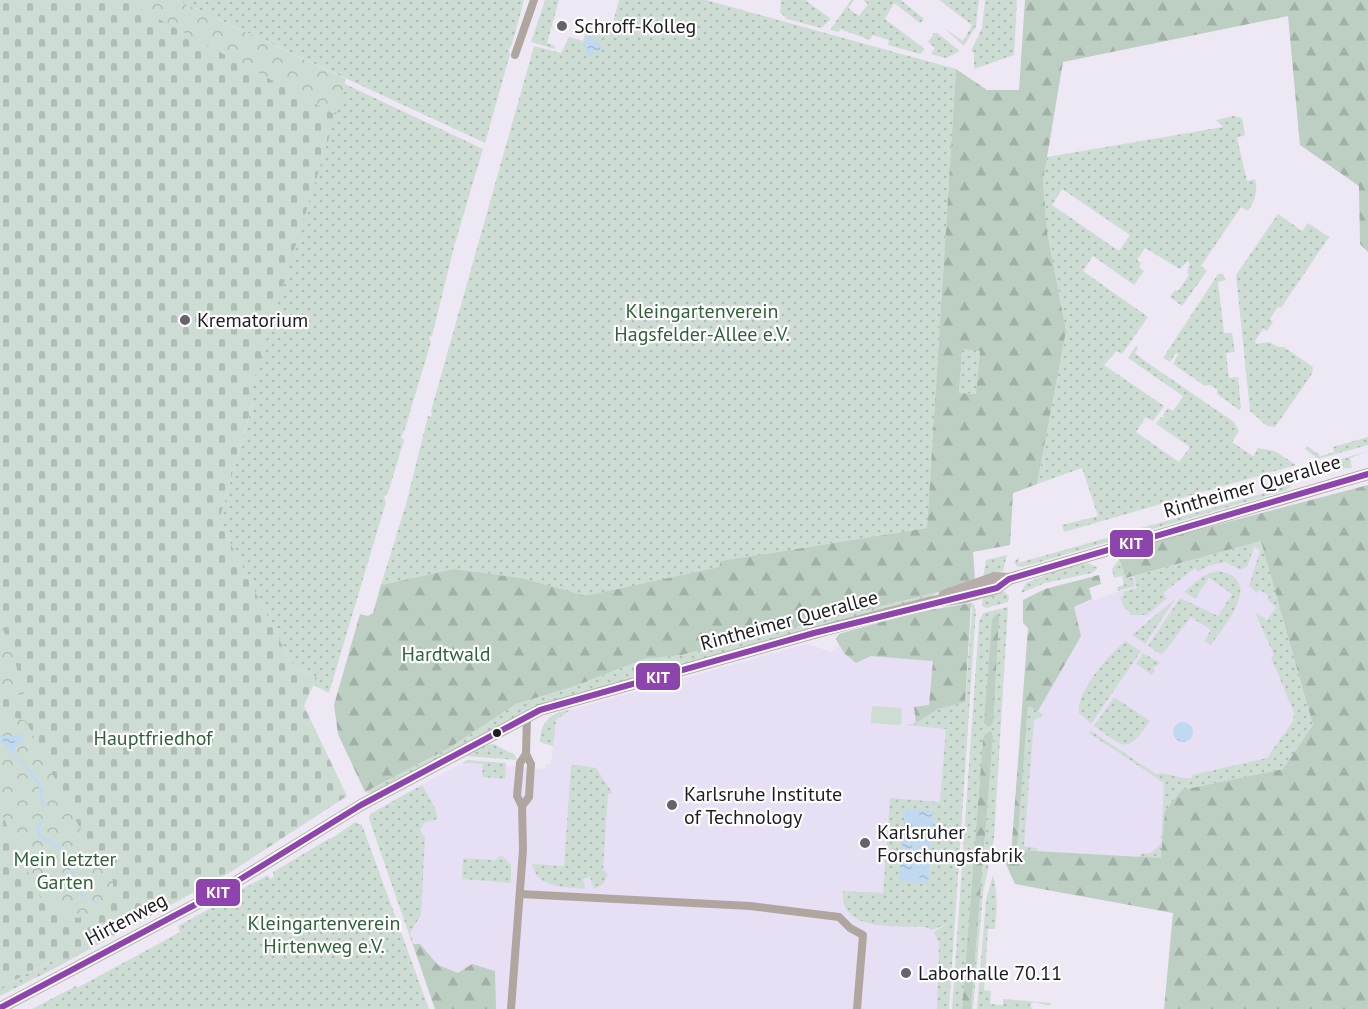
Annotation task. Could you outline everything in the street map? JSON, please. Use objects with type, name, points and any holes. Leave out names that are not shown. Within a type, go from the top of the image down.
[{"type":"street","points":[[515,55],[534,0]]},
{"type":"street","name":"Rintheimer Querallee","points":[[361,805],[527,716],[566,701],[932,602],[979,594],[997,588],[1010,579],[1368,474]]},
{"type":"street","points":[[511,1009],[520,894],[522,806],[517,796],[520,763],[526,754],[527,716]]},
{"type":"street","name":"Hirtenweg","points":[[0,1008],[221,891],[361,805]]},
{"type":"street","points":[[520,894],[750,906],[839,917],[850,928],[863,935],[857,1009]]},
{"type":"shaded area","points":[[1264,536],[1316,722],[1161,858],[1017,850],[1028,704],[1038,710],[1044,702],[1042,701],[1051,687],[1074,607],[1129,588],[1125,575]]},
{"type":"shaded area","name":"Karlsruhe Institute of Technology","points":[[913,613],[965,702],[943,1009],[435,1009],[377,836],[390,802],[462,763],[545,769],[546,764],[551,764],[556,720],[570,710],[807,644],[832,652],[839,646],[836,639],[839,634]]},
{"type":"green space","name":"Hauptfriedhof","points":[[0,0],[124,0],[336,115],[248,399],[253,401],[219,521],[293,666],[317,677],[304,706],[347,796],[229,873],[59,966],[55,959],[0,988]]},
{"type":"green space","points":[[124,0],[345,84],[483,149],[454,247],[432,336],[429,337],[431,342],[401,437],[404,440],[388,493],[384,497],[386,502],[329,693],[313,685],[317,677],[293,666],[219,521],[253,402],[247,400]]},
{"type":"green space","points":[[124,0],[177,0],[346,79],[336,115]]},
{"type":"green space","points":[[177,0],[524,0],[512,44],[508,50],[510,54],[485,143]]},
{"type":"green space","points":[[545,0],[559,0],[547,43],[555,46],[555,49],[531,42]]},
{"type":"green space","name":"Kleingartenverein Hagsfelder-Allee e.V.","points":[[619,0],[706,0],[956,69],[927,528],[722,561],[719,567],[586,597],[522,578],[454,569],[381,585],[406,504],[428,416],[431,417],[432,414],[534,46],[561,53],[569,37],[583,41],[587,27],[610,33]]},
{"type":"green space","points":[[781,0],[805,0],[831,19],[821,28],[787,19],[780,12]]},
{"type":"green space","points":[[851,0],[854,0],[848,8],[859,16],[868,4],[863,0],[901,0],[924,19],[920,23],[894,3],[885,19],[925,49],[920,54],[888,45],[889,40],[872,35],[870,40],[840,29],[839,32],[830,30]]},
{"type":"green space","points":[[939,0],[979,0],[976,26],[964,46],[943,27],[963,41],[972,25]]},
{"type":"green space","points":[[985,0],[1017,0],[1014,55],[974,69],[974,53],[971,51],[982,28]]},
{"type":"green space","name":"Hardtwald","points":[[1025,0],[1368,0],[1368,252],[1360,244],[1359,186],[1300,145],[1288,16],[1063,62],[1043,181],[1047,232],[1066,331],[1037,484],[1013,493],[1010,545],[973,552],[975,580],[939,592],[681,655],[644,659],[575,686],[516,704],[449,748],[365,792],[338,734],[334,705],[360,614],[368,616],[373,613],[381,585],[454,569],[522,578],[586,596],[719,567],[721,561],[927,528],[956,69],[987,90],[1019,90]],"holes":[[[962,349],[980,351],[976,394],[959,393]]]},
{"type":"green space","points":[[934,33],[960,51],[946,58],[931,54],[935,48],[928,42]]},
{"type":"green space","points":[[1233,116],[1242,118],[1245,135],[1237,138],[1247,181],[1255,179],[1256,183],[1252,203],[1248,211],[1241,207],[1201,266],[1207,271],[1182,306],[1170,297],[1175,290],[1178,291],[1189,275],[1187,273],[1190,264],[1188,261],[1180,269],[1145,248],[1137,260],[1141,263],[1139,267],[1144,271],[1134,285],[1093,256],[1083,271],[1148,317],[1122,354],[1117,351],[1104,365],[1164,406],[1153,421],[1146,417],[1136,432],[1179,462],[1190,447],[1156,424],[1161,417],[1164,419],[1163,415],[1168,408],[1173,411],[1183,396],[1128,358],[1136,346],[1138,348],[1135,353],[1145,361],[1234,422],[1239,431],[1232,442],[1253,456],[1258,448],[1275,451],[1296,465],[1064,532],[1062,525],[1098,516],[1082,468],[1037,484],[1066,331],[1047,232],[1043,181],[1047,157],[1223,127],[1216,120]],"holes":[[[1062,189],[1130,235],[1119,251],[1052,205]]]},
{"type":"green space","points":[[1278,214],[1302,231],[1308,223],[1329,237],[1281,308],[1278,307],[1270,319],[1273,322],[1267,331],[1263,329],[1255,341],[1256,344],[1269,342],[1278,347],[1284,347],[1313,367],[1312,374],[1275,427],[1267,426],[1250,411],[1236,275]]},
{"type":"green space","points":[[1218,274],[1223,274],[1226,280],[1218,282],[1224,333],[1232,333],[1235,352],[1226,353],[1229,378],[1238,377],[1241,408],[1239,410],[1217,394],[1217,389],[1210,385],[1205,386],[1173,364],[1178,354],[1176,353],[1170,362],[1163,358]]},
{"type":"green space","points":[[962,349],[980,350],[977,394],[959,393]]},
{"type":"green space","points":[[1368,437],[1368,445],[1318,459],[1305,449],[1307,446],[1321,456],[1334,452],[1333,447]]},
{"type":"green space","points":[[1368,451],[1350,458],[1352,468],[1334,469],[1322,465]]},
{"type":"green space","points":[[1299,477],[1287,490],[1122,538],[1120,534],[1279,489],[1282,482]]},
{"type":"green space","points":[[1368,485],[1368,1009],[1164,1009],[1173,913],[1015,884],[1005,862],[1011,855],[1028,628],[1023,623],[1023,600],[1045,589],[1099,575],[1101,584],[1089,588],[1092,599],[1074,607],[1081,636],[1038,711],[1028,705],[1017,850],[1161,858],[1165,811],[1182,790],[1283,769],[1313,725],[1261,541],[1126,578],[1119,559],[1125,549]]},
{"type":"green space","points":[[1117,535],[1118,539],[1030,565],[1018,567],[1014,562],[1019,557],[1018,563]]},
{"type":"green space","points":[[1261,541],[1313,725],[1283,769],[1182,790],[1165,811],[1161,858],[1140,858],[1140,854],[1150,853],[1161,844],[1164,783],[1089,733],[1091,731],[1156,774],[1192,778],[1192,775],[1267,758],[1293,721],[1294,713],[1271,657],[1274,655],[1256,615],[1257,613],[1267,620],[1276,607],[1267,600],[1269,596],[1260,590],[1257,593],[1249,586],[1260,551],[1258,548],[1254,547],[1247,567],[1240,570],[1225,562],[1208,566],[1198,572],[1195,568],[1163,593],[1167,598],[1147,615],[1132,615],[1123,606],[1120,597],[1124,596],[1123,592],[1137,588],[1134,576]]},
{"type":"green space","points":[[1007,555],[1003,571],[983,578],[986,560]]},
{"type":"green space","points":[[1119,559],[1126,578],[1133,578],[1135,586],[1118,591],[1117,587],[1124,585],[1122,576],[1114,578],[1112,569]]},
{"type":"green space","points":[[1088,563],[1098,568],[1092,573],[1045,583],[1021,593],[1026,583],[1071,565]]},
{"type":"green space","points":[[1217,571],[1231,575],[1239,583],[1240,592],[1232,615],[1211,645],[1204,641],[1211,630],[1191,617],[1162,655],[1148,646],[1180,598],[1218,616],[1232,594],[1209,578],[1195,599],[1184,592],[1203,576]]},
{"type":"green space","points":[[1003,591],[1009,596],[1008,602],[986,608],[982,606],[983,597]]},
{"type":"green space","points":[[939,592],[926,599],[538,705],[384,788],[371,794],[365,792],[449,748],[516,704],[575,686],[644,659],[681,655]]},
{"type":"green space","points":[[1176,598],[1145,644],[1132,635]]},
{"type":"green space","points":[[971,603],[965,702],[938,709],[916,723],[914,707],[929,705],[933,661],[871,656],[856,663],[844,653],[836,639],[839,634],[913,613]]},
{"type":"green space","points":[[973,603],[976,610],[949,1009],[937,1009],[939,943],[934,932],[949,923],[932,930],[926,927],[873,924],[850,914],[844,905],[843,891],[883,893],[890,798],[940,802],[946,729],[905,725],[916,723],[938,709],[965,702],[972,609],[970,604],[913,613]]},
{"type":"green space","points":[[1008,607],[994,839],[983,893],[973,1009],[971,1009],[993,737],[983,739],[962,1009],[952,1009],[979,622],[983,613]]},
{"type":"green space","points":[[996,614],[999,617],[993,723],[989,727],[984,723],[992,620]]},
{"type":"green space","points":[[0,622],[13,654],[24,694],[7,696],[0,682]]},
{"type":"green space","points":[[1125,641],[1141,651],[1091,724],[1079,713],[1082,695],[1095,674]]},
{"type":"green space","points":[[1143,653],[1160,663],[1153,668],[1155,670],[1152,675],[1136,664]]},
{"type":"green space","points":[[1114,697],[1150,721],[1130,744],[1119,743],[1094,726]]},
{"type":"green space","points":[[1028,704],[1044,715],[1034,720],[1024,846],[1037,848],[1037,851],[1017,850]]},
{"type":"green space","points":[[872,706],[902,708],[901,725],[871,723]]},
{"type":"green space","points":[[570,710],[556,720],[553,746],[540,742],[544,724],[557,713]]},
{"type":"green space","name":"Mein letzter Garten","points":[[0,713],[26,721],[76,821],[113,881],[113,902],[102,913],[77,918],[59,910],[38,895],[0,810]]},
{"type":"green space","points":[[991,731],[993,737],[971,1009],[962,1009],[983,739],[986,733]]},
{"type":"green space","points":[[494,744],[515,755],[517,760],[465,756],[385,800],[481,746]]},
{"type":"green space","points":[[467,760],[506,763],[505,779],[482,777],[483,764],[462,763]]},
{"type":"green space","points":[[571,766],[596,768],[613,794],[608,794],[603,870],[608,874],[604,883],[594,889],[590,877],[583,879],[585,889],[546,883],[535,872],[532,864],[564,866]]},
{"type":"green space","points":[[422,785],[436,810],[437,819],[424,823],[420,830],[425,838],[421,915],[410,933],[435,1009],[369,819],[370,814]]},
{"type":"green space","name":"Kleingartenverein Hirtenweg e.V.","points":[[355,822],[362,825],[429,1009],[32,1009],[76,986],[77,988],[180,932],[178,926],[220,903],[223,908],[228,906],[228,897],[268,875],[270,879],[274,877],[273,872],[331,839]]},
{"type":"green space","points":[[501,855],[511,865],[511,883],[462,879],[463,858],[495,860]]},
{"type":"green space","points":[[993,875],[996,895],[995,929],[988,929],[984,990],[991,991],[990,1004],[1003,1005],[1003,999],[1051,1003],[1050,1006],[1034,1002],[1030,1005],[1032,1009],[977,1009],[986,900]]},
{"type":"green space","points":[[413,944],[420,944],[438,965],[458,973],[472,964],[495,971],[496,1009],[435,1009]]},
{"type":"green space","points":[[55,959],[59,966],[0,996],[0,988]]},
{"type":"water","points":[[587,32],[603,47],[600,51],[594,50],[592,56],[588,56],[584,45]]},
{"type":"water","points":[[1183,722],[1190,725],[1193,732],[1190,739],[1183,742],[1176,739],[1173,732],[1176,725]]},
{"type":"water","points":[[22,734],[25,739],[16,747],[14,753],[26,764],[26,768],[0,740],[0,735],[8,737]]},
{"type":"water","points":[[905,809],[934,811],[928,883],[899,881]]},
{"type":"waterway","points":[[27,768],[40,785],[43,807]]},
{"type":"waterway","points":[[41,821],[37,829],[40,836],[64,853],[77,888],[84,896]]},
{"type":"transit line","name":"KIT","points":[[0,1008],[221,891],[361,805],[540,710],[814,633],[997,588],[1009,579],[1368,474]]},
{"type":"place","name":"Schroff-Kolleg","points":[[562,26]]},
{"type":"place","name":"Krematorium","points":[[185,320]]},
{"type":"place","name":"Karlsruhe Institute of Technology","points":[[672,805]]},
{"type":"place","name":"Karlsruher Forschungsfabrik","points":[[865,843]]},
{"type":"place","name":"Laborhalle 70.11","points":[[906,973]]}]
